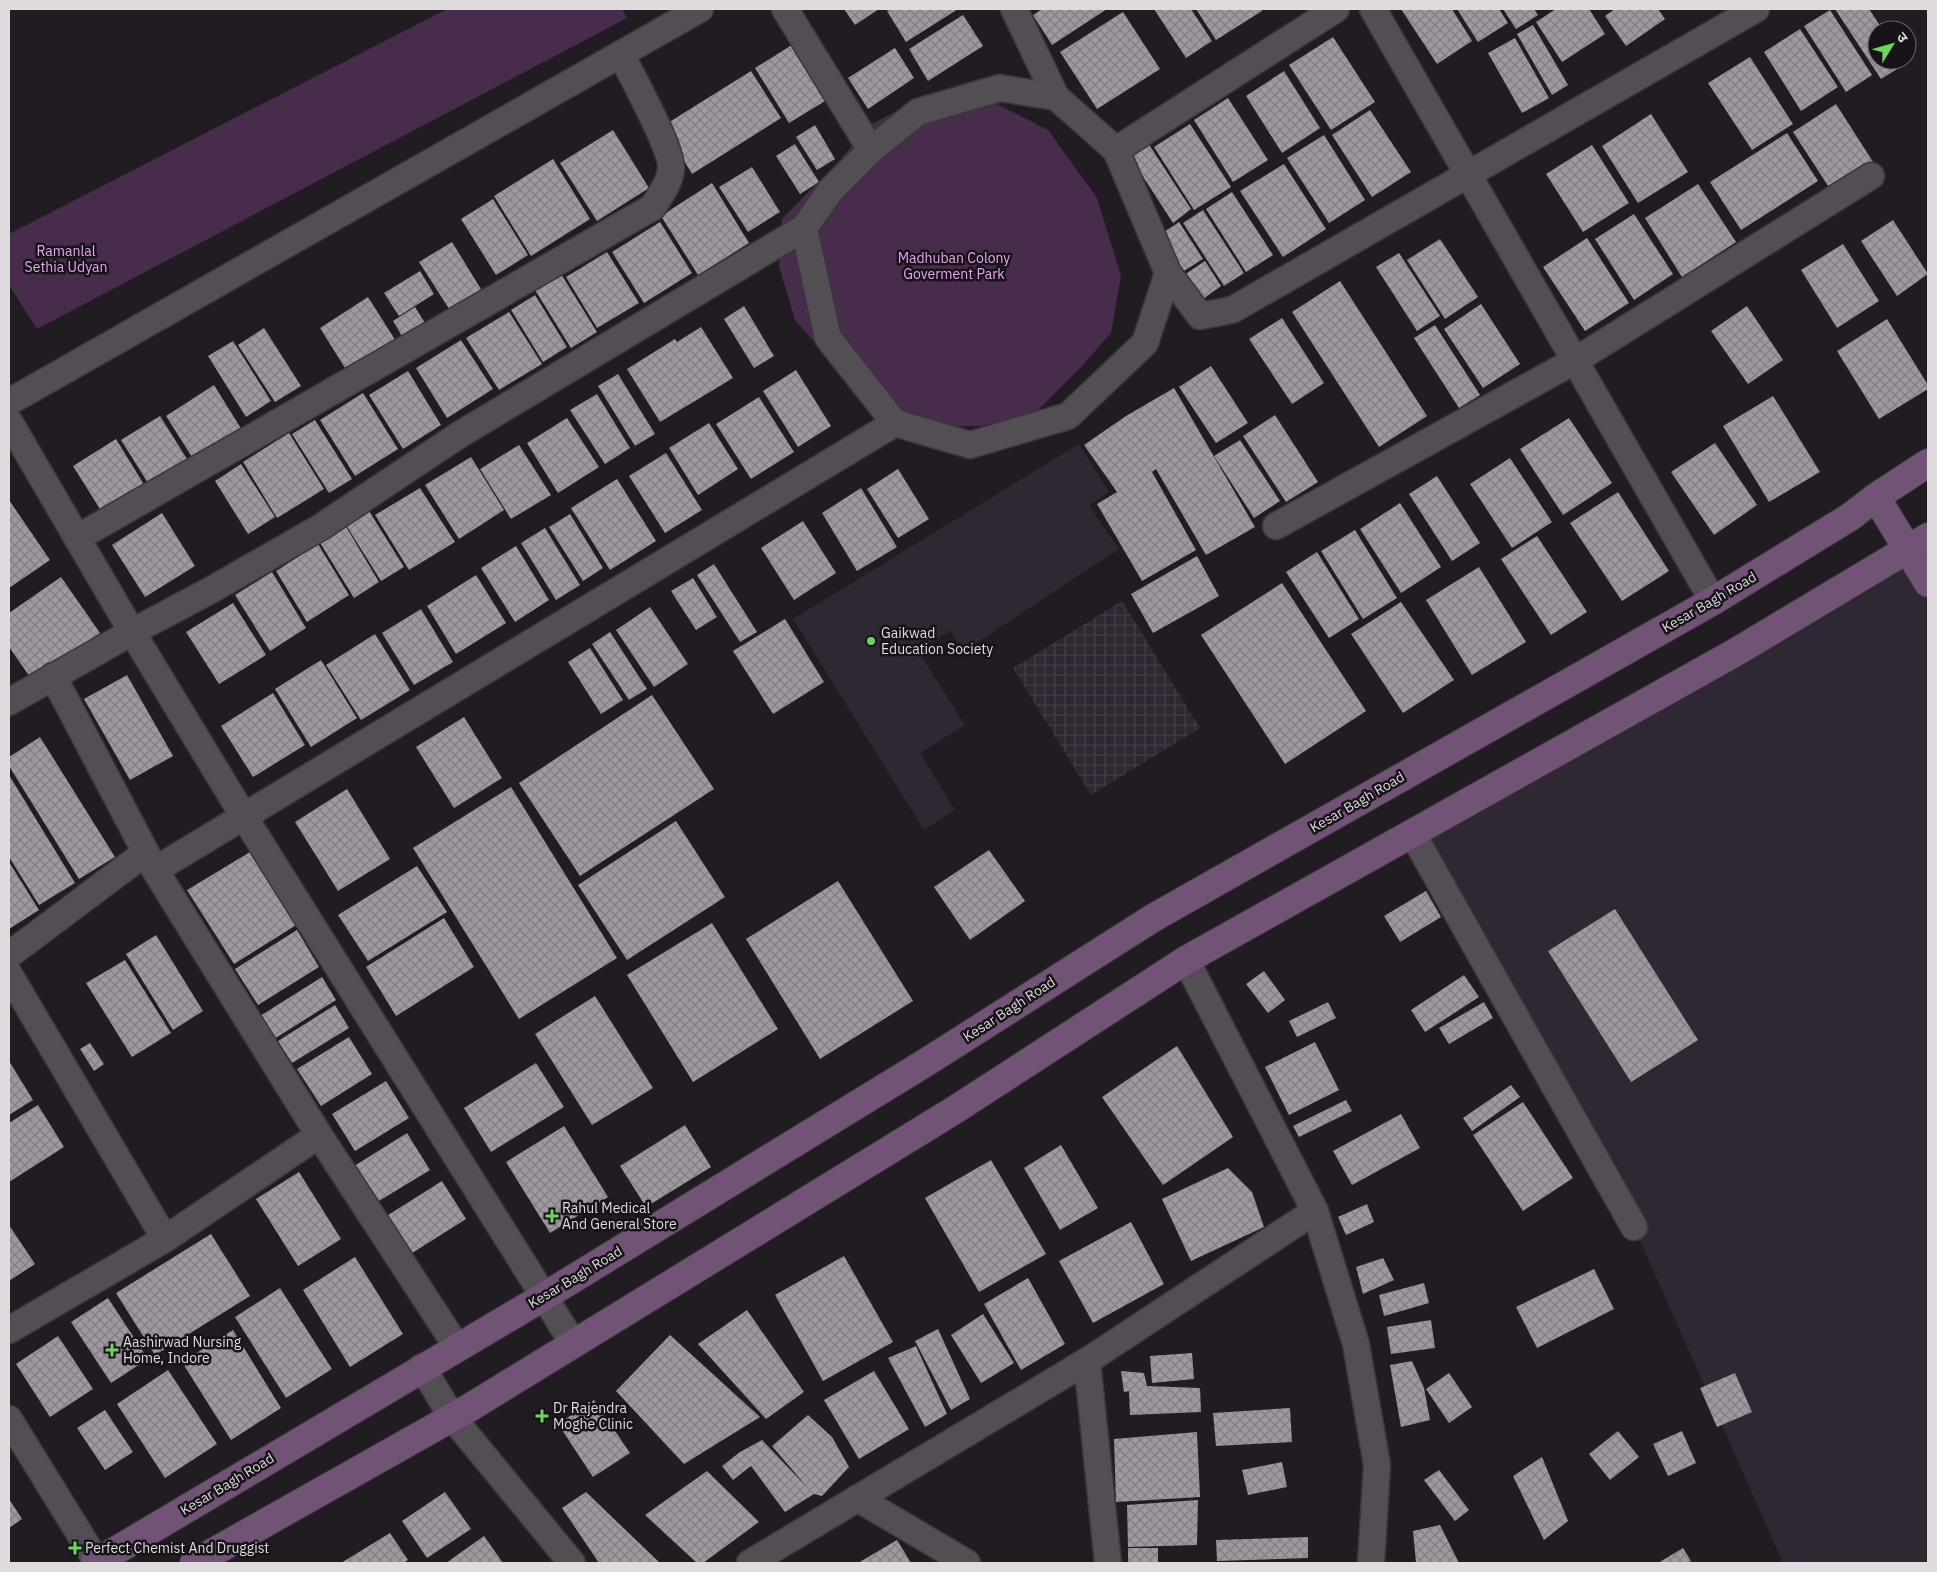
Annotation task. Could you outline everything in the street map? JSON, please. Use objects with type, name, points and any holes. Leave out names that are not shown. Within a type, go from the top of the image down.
[{"type":"main road","name":"Kesar Bagh Road","points":[[96,1562],[422,1367],[545,1296],[926,1063],[1153,918],[1713,601],[1850,517],[1876,497],[1928,463]]},
{"type":"main road","points":[[1876,497],[1919,544],[1928,583]]},
{"type":"main road","points":[[194,1563],[452,1417],[952,1111],[1186,960],[1736,652],[1919,544]]},
{"type":"street","points":[[9,402],[700,9]]},
{"type":"street","points":[[785,9],[871,150]]},
{"type":"street","points":[[1014,9],[1056,97],[1116,150],[1168,273],[1200,316],[1232,310],[1756,9]]},
{"type":"street","points":[[1116,150],[1336,9]]},
{"type":"street","points":[[1373,9],[1713,601]]},
{"type":"street","points":[[77,538],[653,207],[667,184],[671,168],[667,150],[621,54]]},
{"type":"street","points":[[9,702],[52,676],[211,590],[321,527],[459,435],[804,228],[830,191],[871,150],[918,112],[1000,88],[1056,97]]},
{"type":"street","points":[[1276,526],[1576,360],[1871,176]]},
{"type":"street","points":[[804,228],[828,338],[895,422],[970,445],[1068,416],[1145,343],[1168,273]]},
{"type":"street","points":[[9,421],[132,632],[243,815],[573,1343]]},
{"type":"street","points":[[9,955],[150,862],[243,815],[895,422]]},
{"type":"street","points":[[52,676],[150,862],[319,1135],[456,1347]]},
{"type":"street","points":[[1412,833],[1634,1227]]},
{"type":"street","points":[[1186,960],[1315,1211],[1356,1344],[1377,1465],[1371,1563]]},
{"type":"street","points":[[9,974],[165,1239]]},
{"type":"street","points":[[9,1330],[165,1239],[319,1135]]},
{"type":"street","points":[[760,1561],[858,1498],[1087,1361],[1315,1211]]},
{"type":"street","points":[[1087,1361],[1108,1563]]},
{"type":"street","points":[[422,1367],[452,1417],[572,1563]]},
{"type":"street","points":[[9,1419],[96,1562]]},
{"type":"street","points":[[858,1498],[967,1563]]},
{"type":"shaded area","name":"Gaikwad Education Society","points":[[1079,444],[1109,492],[1089,505],[1119,549],[964,651],[950,631],[918,651],[965,725],[920,753],[955,810],[924,830],[793,619]]},
{"type":"shaded area","points":[[1909,550],[1928,586],[1928,1563],[1783,1563],[1634,1227],[1412,833]]},
{"type":"shaded area","points":[[1122,601],[1200,728],[1091,795],[1013,668]]},
{"type":"green space","name":"Ramanlal Sethia Udyan","points":[[447,9],[622,9],[627,18],[37,329],[9,285],[9,234]]},
{"type":"green space","name":"Madhuban Colony Goverment Park","points":[[932,93],[995,103],[1048,130],[1097,198],[1121,276],[1111,333],[1081,367],[1031,417],[980,426],[922,427],[881,417],[795,320],[779,266],[782,219],[839,161],[870,125]]},
{"type":"building","points":[[844,9],[879,9],[855,25]]},
{"type":"building","points":[[890,9],[958,9],[906,42],[887,11]]},
{"type":"building","points":[[1042,9],[1107,9],[1052,45],[1033,15]]},
{"type":"building","points":[[1154,9],[1191,9],[1212,41],[1186,58]]},
{"type":"building","points":[[1196,9],[1261,9],[1262,11],[1216,40]]},
{"type":"building","points":[[1401,9],[1452,9],[1472,41],[1437,64]]},
{"type":"building","points":[[1457,9],[1499,9],[1508,23],[1478,42]]},
{"type":"building","points":[[1503,9],[1534,9],[1538,15],[1516,29]]},
{"type":"building","points":[[1556,9],[1589,9],[1605,34],[1562,62],[1536,22]]},
{"type":"building","points":[[1615,9],[1658,9],[1665,19],[1626,46],[1605,16]]},
{"type":"building","points":[[1835,9],[1869,9],[1876,20],[1867,20],[1867,58]]},
{"type":"building","points":[[1830,10],[1872,75],[1846,92],[1804,26]]},
{"type":"building","points":[[1123,12],[1160,69],[1097,109],[1060,52]]},
{"type":"building","points":[[963,15],[983,46],[928,81],[909,49]]},
{"type":"building","points":[[1533,25],[1568,85],[1552,95],[1517,34]]},
{"type":"building","points":[[1800,29],[1838,87],[1801,111],[1764,52]]},
{"type":"building","points":[[1333,37],[1375,102],[1331,130],[1289,65]]},
{"type":"building","points":[[1515,38],[1549,98],[1522,113],[1488,53]]},
{"type":"building","points":[[795,43],[830,98],[789,123],[755,68]]},
{"type":"building","points":[[895,48],[914,78],[868,109],[848,78]]},
{"type":"building","points":[[1750,57],[1793,124],[1752,150],[1708,83]]},
{"type":"building","points":[[1875,70],[1895,70],[1881,79]]},
{"type":"building","points":[[751,71],[781,118],[692,174],[663,126]]},
{"type":"building","points":[[1284,71],[1320,128],[1282,153],[1246,96]]},
{"type":"building","points":[[1228,98],[1268,160],[1233,182],[1194,120]]},
{"type":"building","points":[[1836,104],[1875,165],[1832,192],[1793,132]]},
{"type":"building","points":[[1370,110],[1411,172],[1372,197],[1332,135]]},
{"type":"building","points":[[1651,114],[1688,172],[1638,203],[1602,146]]},
{"type":"building","points":[[1190,124],[1231,187],[1194,210],[1154,147]]},
{"type":"building","points":[[815,125],[835,159],[817,170],[796,137]]},
{"type":"building","points":[[613,130],[649,188],[597,221],[560,163]]},
{"type":"building","points":[[1787,133],[1818,181],[1741,230],[1710,182]]},
{"type":"building","points":[[1324,135],[1365,200],[1329,223],[1287,158]]},
{"type":"building","points":[[1148,143],[1191,209],[1173,223],[1129,155]]},
{"type":"building","points":[[795,144],[819,182],[800,194],[776,156]]},
{"type":"building","points":[[1592,145],[1629,203],[1583,232],[1546,174]]},
{"type":"building","points":[[553,159],[590,219],[531,256],[494,196]]},
{"type":"building","points":[[1284,164],[1326,229],[1283,257],[1240,191]]},
{"type":"building","points":[[752,167],[780,212],[748,232],[719,187]]},
{"type":"building","points":[[712,183],[749,243],[698,275],[661,216]]},
{"type":"building","points":[[1698,184],[1736,242],[1682,277],[1645,218]]},
{"type":"building","points":[[1232,192],[1273,255],[1246,272],[1206,209]]},
{"type":"building","points":[[493,199],[528,255],[496,275],[461,219]]},
{"type":"building","points":[[1203,210],[1244,273],[1224,286],[1183,223]]},
{"type":"building","points":[[1634,214],[1673,274],[1634,300],[1595,239]]},
{"type":"building","points":[[1893,220],[1928,274],[1897,296],[1861,241]]},
{"type":"building","points":[[660,222],[692,273],[644,303],[612,252]]},
{"type":"building","points":[[1179,222],[1203,259],[1179,274],[1155,238]]},
{"type":"building","points":[[1587,238],[1629,303],[1585,331],[1543,267]]},
{"type":"building","points":[[1440,239],[1478,297],[1445,319],[1407,260]]},
{"type":"building","points":[[452,242],[487,299],[455,318],[419,262]]},
{"type":"building","points":[[1843,244],[1879,301],[1837,328],[1801,270]]},
{"type":"building","points":[[607,252],[639,303],[597,328],[566,277]]},
{"type":"building","points":[[1399,253],[1440,316],[1417,331],[1376,267]]},
{"type":"building","points":[[1205,261],[1221,286],[1196,304],[1178,279]]},
{"type":"building","points":[[420,271],[434,294],[399,316],[384,293]]},
{"type":"building","points":[[561,274],[597,332],[571,348],[535,290]]},
{"type":"building","points":[[1340,281],[1427,416],[1379,447],[1292,312]]},
{"type":"building","points":[[535,295],[567,347],[543,362],[511,310]]},
{"type":"building","points":[[368,297],[399,346],[350,376],[320,328]]},
{"type":"building","points":[[1481,304],[1520,364],[1483,388],[1444,329]]},
{"type":"building","points":[[744,306],[774,356],[754,368],[724,319]]},
{"type":"building","points":[[1747,306],[1783,360],[1748,384],[1711,331]]},
{"type":"building","points":[[415,307],[428,328],[406,343],[393,321]]},
{"type":"building","points":[[509,312],[542,364],[499,390],[466,338]]},
{"type":"building","points":[[1282,318],[1324,383],[1292,404],[1249,339]]},
{"type":"building","points":[[1887,319],[1928,385],[1928,389],[1879,419],[1837,351]]},
{"type":"building","points":[[1435,325],[1480,395],[1459,408],[1414,338]]},
{"type":"building","points":[[701,327],[733,378],[660,422],[627,369],[675,339],[677,342]]},
{"type":"building","points":[[264,328],[301,386],[275,402],[238,345]]},
{"type":"building","points":[[461,340],[493,389],[447,418],[416,368]]},
{"type":"building","points":[[233,341],[271,401],[246,417],[208,356]]},
{"type":"building","points":[[1211,366],[1248,423],[1216,443],[1179,387]]},
{"type":"building","points":[[796,370],[831,426],[798,447],[763,391]]},
{"type":"building","points":[[408,371],[441,425],[403,449],[369,395]]},
{"type":"building","points":[[618,374],[655,434],[635,446],[598,386]]},
{"type":"building","points":[[214,385],[245,435],[197,465],[166,416]]},
{"type":"building","points":[[1174,388],[1255,527],[1206,555],[1156,469],[1152,472],[1196,550],[1142,581],[1097,504],[1117,492],[1084,445],[1126,416]]},
{"type":"building","points":[[363,393],[398,449],[355,476],[320,420]]},
{"type":"building","points":[[597,394],[630,448],[605,464],[570,410]]},
{"type":"building","points":[[1773,396],[1820,472],[1769,502],[1723,426]]},
{"type":"building","points":[[759,397],[794,452],[751,479],[716,424]]},
{"type":"building","points":[[1275,415],[1318,482],[1286,502],[1243,436]]},
{"type":"building","points":[[160,416],[192,467],[153,491],[121,440]]},
{"type":"building","points":[[567,418],[599,467],[558,493],[527,443]]},
{"type":"building","points":[[1569,418],[1612,483],[1563,515],[1520,449]]},
{"type":"building","points":[[315,420],[352,479],[329,493],[292,434]]},
{"type":"building","points":[[709,423],[738,469],[698,495],[669,448]]},
{"type":"building","points":[[289,433],[324,489],[277,518],[243,462]]},
{"type":"building","points":[[116,439],[148,491],[105,517],[73,466]]},
{"type":"building","points":[[1240,440],[1280,501],[1254,518],[1214,456]]},
{"type":"building","points":[[1715,443],[1757,505],[1714,535],[1671,472]]},
{"type":"building","points":[[519,445],[551,495],[511,519],[480,469]]},
{"type":"building","points":[[666,453],[702,510],[665,533],[629,476]]},
{"type":"building","points":[[471,457],[504,510],[459,539],[425,485]]},
{"type":"building","points":[[1510,458],[1552,522],[1512,548],[1470,484]]},
{"type":"building","points":[[241,464],[275,517],[248,534],[215,481]]},
{"type":"building","points":[[898,469],[929,519],[898,538],[867,489]]},
{"type":"building","points":[[1437,476],[1480,543],[1452,561],[1409,494]]},
{"type":"building","points":[[617,479],[656,541],[610,570],[571,508]]},
{"type":"building","points":[[420,488],[455,542],[409,570],[375,515]]},
{"type":"building","points":[[861,488],[897,547],[857,571],[822,513]]},
{"type":"building","points":[[1618,492],[1669,571],[1622,601],[1570,523]]},
{"type":"building","points":[[9,500],[50,560],[9,588]]},
{"type":"building","points":[[1400,503],[1441,567],[1401,593],[1360,529]]},
{"type":"building","points":[[369,511],[404,567],[381,581],[346,525]]},
{"type":"building","points":[[162,513],[195,566],[145,597],[112,545]]},
{"type":"building","points":[[570,514],[603,568],[583,581],[549,527]]},
{"type":"building","points":[[803,521],[836,573],[794,600],[761,548]]},
{"type":"building","points":[[345,525],[379,582],[354,598],[319,541]]},
{"type":"building","points":[[545,528],[580,585],[556,600],[521,543]]},
{"type":"building","points":[[1355,530],[1397,598],[1363,619],[1321,551]]},
{"type":"building","points":[[1537,536],[1587,612],[1551,635],[1501,559]]},
{"type":"building","points":[[318,544],[349,595],[307,622],[276,571]]},
{"type":"building","points":[[516,546],[549,600],[515,622],[481,568]]},
{"type":"building","points":[[1317,552],[1359,619],[1329,638],[1286,572]]},
{"type":"building","points":[[1197,556],[1219,596],[1153,633],[1131,594]]},
{"type":"building","points":[[714,564],[757,632],[740,642],[697,575]]},
{"type":"building","points":[[1479,567],[1526,642],[1472,675],[1426,600]]},
{"type":"building","points":[[272,572],[306,628],[270,651],[235,595]]},
{"type":"building","points":[[476,575],[506,623],[456,654],[427,606]]},
{"type":"building","points":[[61,577],[100,633],[32,680],[9,647],[9,613]]},
{"type":"building","points":[[693,578],[717,617],[696,630],[671,591]]},
{"type":"building","points":[[1282,583],[1366,711],[1285,764],[1201,635]]},
{"type":"building","points":[[1401,602],[1454,680],[1403,713],[1351,634]]},
{"type":"building","points":[[233,603],[266,655],[219,684],[186,632]]},
{"type":"building","points":[[650,607],[688,664],[654,687],[616,630]]},
{"type":"building","points":[[421,609],[453,662],[414,685],[382,633]]},
{"type":"building","points":[[785,619],[824,682],[773,714],[733,651]]},
{"type":"building","points":[[610,632],[647,689],[629,700],[592,644]]},
{"type":"building","points":[[375,634],[410,690],[361,720],[326,665]]},
{"type":"building","points":[[590,648],[623,700],[601,714],[568,662]]},
{"type":"building","points":[[321,660],[357,718],[311,747],[275,689]]},
{"type":"building","points":[[127,675],[173,756],[130,780],[84,699]]},
{"type":"building","points":[[273,693],[305,745],[253,777],[221,726]]},
{"type":"building","points":[[652,695],[714,789],[580,876],[519,783]]},
{"type":"building","points":[[464,717],[502,778],[454,808],[416,747]]},
{"type":"building","points":[[40,737],[115,857],[79,879],[9,766],[9,757]]},
{"type":"building","points":[[9,775],[75,883],[39,905],[9,857]]},
{"type":"building","points":[[511,787],[617,958],[519,1019],[413,848]]},
{"type":"building","points":[[347,789],[390,859],[338,891],[295,822]]},
{"type":"building","points":[[676,821],[725,897],[627,960],[578,885]]},
{"type":"building","points":[[255,849],[301,922],[234,964],[187,890]]},
{"type":"building","points":[[989,850],[1025,901],[970,940],[934,887]]},
{"type":"building","points":[[9,862],[39,910],[9,929]]},
{"type":"building","points":[[417,866],[447,912],[368,961],[338,915]]},
{"type":"building","points":[[838,881],[913,1001],[820,1059],[746,939]]},
{"type":"building","points":[[1426,891],[1441,917],[1400,942],[1384,916]]},
{"type":"building","points":[[1615,909],[1698,1040],[1631,1082],[1548,951]]},
{"type":"building","points":[[444,918],[474,967],[396,1016],[366,967]]},
{"type":"building","points":[[712,923],[778,1029],[693,1082],[627,975]]},
{"type":"building","points":[[297,930],[319,967],[258,1005],[235,969]]},
{"type":"building","points":[[156,935],[203,1011],[173,1030],[126,954]]},
{"type":"building","points":[[125,960],[171,1033],[132,1057],[86,983]]},
{"type":"building","points":[[1264,971],[1285,1000],[1268,1013],[1246,984]]},
{"type":"building","points":[[1464,975],[1479,997],[1425,1032],[1411,1010]]},
{"type":"building","points":[[322,977],[336,1000],[274,1039],[260,1016]]},
{"type":"building","points":[[595,996],[653,1088],[592,1125],[535,1034]]},
{"type":"building","points":[[1328,1002],[1336,1018],[1297,1037],[1289,1021]]},
{"type":"building","points":[[1484,1002],[1493,1018],[1449,1044],[1439,1028]]},
{"type":"building","points":[[335,1005],[349,1028],[292,1063],[278,1041]]},
{"type":"building","points":[[349,1037],[372,1074],[321,1106],[297,1069]]},
{"type":"building","points":[[1315,1042],[1339,1090],[1289,1115],[1265,1067]]},
{"type":"building","points":[[90,1043],[104,1064],[94,1071],[80,1049]]},
{"type":"building","points":[[1177,1046],[1233,1137],[1163,1185],[1102,1097]]},
{"type":"building","points":[[9,1061],[33,1100],[9,1115]]},
{"type":"building","points":[[536,1063],[564,1107],[491,1152],[464,1108]]},
{"type":"building","points":[[386,1081],[409,1118],[355,1151],[332,1114]]},
{"type":"building","points":[[1511,1085],[1520,1097],[1472,1131],[1463,1118]]},
{"type":"building","points":[[1346,1100],[1352,1111],[1299,1137],[1293,1126]]},
{"type":"building","points":[[1523,1102],[1573,1178],[1523,1211],[1473,1135]]},
{"type":"building","points":[[38,1105],[64,1147],[9,1182],[9,1123]]},
{"type":"building","points":[[1401,1114],[1420,1148],[1352,1185],[1333,1151]]},
{"type":"building","points":[[685,1125],[711,1167],[646,1207],[620,1166]]},
{"type":"building","points":[[564,1126],[608,1197],[550,1233],[506,1162]]},
{"type":"building","points":[[407,1133],[430,1170],[374,1204],[351,1168]]},
{"type":"building","points":[[1061,1145],[1098,1208],[1060,1230],[1024,1168]]},
{"type":"building","points":[[991,1160],[1046,1254],[979,1292],[925,1198]]},
{"type":"building","points":[[1228,1168],[1252,1192],[1264,1227],[1191,1261],[1162,1199]]},
{"type":"building","points":[[299,1172],[341,1239],[298,1266],[256,1199]]},
{"type":"building","points":[[442,1181],[466,1219],[409,1255],[385,1217]]},
{"type":"building","points":[[1367,1204],[1374,1222],[1346,1235],[1338,1217]]},
{"type":"building","points":[[1131,1222],[1164,1284],[1093,1323],[1059,1261]]},
{"type":"building","points":[[9,1225],[35,1264],[9,1281]]},
{"type":"building","points":[[211,1234],[250,1296],[155,1355],[116,1293]]},
{"type":"building","points":[[844,1256],[893,1342],[823,1381],[775,1295]]},
{"type":"building","points":[[355,1257],[403,1334],[350,1367],[303,1290]]},
{"type":"building","points":[[1383,1258],[1394,1280],[1363,1294],[1356,1267]]},
{"type":"building","points":[[1594,1269],[1614,1309],[1537,1348],[1516,1307]]},
{"type":"building","points":[[1028,1278],[1065,1344],[1021,1370],[984,1304]]},
{"type":"building","points":[[1424,1283],[1429,1303],[1384,1316],[1379,1295]]},
{"type":"building","points":[[280,1288],[332,1369],[286,1398],[235,1317]]},
{"type":"building","points":[[108,1298],[148,1359],[111,1383],[71,1322]]},
{"type":"building","points":[[747,1310],[804,1392],[766,1419],[698,1344]]},
{"type":"building","points":[[983,1314],[1014,1363],[981,1383],[951,1335]]},
{"type":"building","points":[[1431,1320],[1435,1348],[1391,1354],[1387,1327]]},
{"type":"building","points":[[938,1329],[970,1399],[951,1410],[915,1341]]},
{"type":"building","points":[[233,1330],[281,1408],[231,1440],[182,1362]]},
{"type":"building","points":[[670,1335],[760,1417],[684,1464],[616,1391]]},
{"type":"building","points":[[58,1336],[93,1389],[50,1417],[16,1364]]},
{"type":"building","points":[[916,1346],[947,1414],[925,1427],[888,1358]]},
{"type":"building","points":[[1192,1353],[1194,1379],[1152,1383],[1150,1356]]},
{"type":"building","points":[[1412,1361],[1424,1388],[1430,1420],[1401,1427],[1390,1365]]},
{"type":"building","points":[[168,1370],[217,1444],[165,1478],[117,1404]]},
{"type":"building","points":[[874,1371],[909,1429],[859,1459],[824,1400]]},
{"type":"building","points":[[1121,1371],[1144,1373],[1147,1386],[1200,1388],[1201,1412],[1130,1415],[1129,1391],[1124,1392]]},
{"type":"building","points":[[1449,1373],[1472,1407],[1449,1423],[1426,1389]]},
{"type":"building","points":[[1735,1373],[1752,1412],[1717,1427],[1700,1388]]},
{"type":"building","points":[[594,1400],[630,1453],[593,1477],[558,1424]]},
{"type":"building","points":[[1290,1408],[1292,1442],[1216,1446],[1213,1413]]},
{"type":"building","points":[[105,1410],[133,1452],[105,1470],[77,1428]]},
{"type":"building","points":[[808,1415],[832,1437],[849,1467],[822,1496],[814,1494],[785,1512],[751,1466],[733,1480],[722,1466],[740,1452],[762,1440],[807,1487],[772,1446]]},
{"type":"building","points":[[1618,1431],[1639,1457],[1610,1480],[1589,1454]]},
{"type":"building","points":[[1682,1431],[1696,1463],[1668,1476],[1653,1444]]},
{"type":"building","points":[[1197,1432],[1200,1497],[1116,1502],[1114,1439]]},
{"type":"building","points":[[1542,1457],[1568,1521],[1544,1540],[1513,1476]]},
{"type":"building","points":[[1282,1462],[1287,1487],[1248,1495],[1242,1470]]},
{"type":"building","points":[[1439,1470],[1469,1510],[1455,1521],[1424,1480]]},
{"type":"building","points":[[707,1471],[759,1522],[703,1563],[697,1563],[645,1515]]},
{"type":"building","points":[[445,1492],[471,1529],[427,1558],[402,1521]]},
{"type":"building","points":[[586,1492],[660,1563],[599,1563],[562,1508]]},
{"type":"building","points":[[9,1499],[22,1519],[9,1528]]},
{"type":"building","points":[[1198,1500],[1197,1545],[1128,1547],[1127,1505]]},
{"type":"building","points":[[1440,1525],[1459,1563],[1416,1563],[1413,1531]]},
{"type":"building","points":[[390,1533],[408,1560],[403,1563],[341,1563]]},
{"type":"building","points":[[484,1536],[503,1563],[446,1563]]},
{"type":"building","points":[[1308,1537],[1308,1558],[1217,1561],[1216,1540]]},
{"type":"building","points":[[897,1540],[911,1563],[858,1563]]},
{"type":"building","points":[[1128,1548],[1158,1548],[1158,1563],[1128,1563]]},
{"type":"building","points":[[1683,1548],[1691,1561],[1687,1563],[1658,1563]]},
{"type":"place","name":"Gaikwad Education Society","points":[[871,641]]},
{"type":"place","name":"Rahul Medical And General Store","points":[[552,1216]]},
{"type":"place","name":"Aashirwad Nursing Home, Indore","points":[[112,1350]]},
{"type":"place","name":"Dr Rajendra Moghe Clinic","points":[[542,1416]]},
{"type":"place","name":"Perfect Chemist And Druggist","points":[[75,1548]]}]
